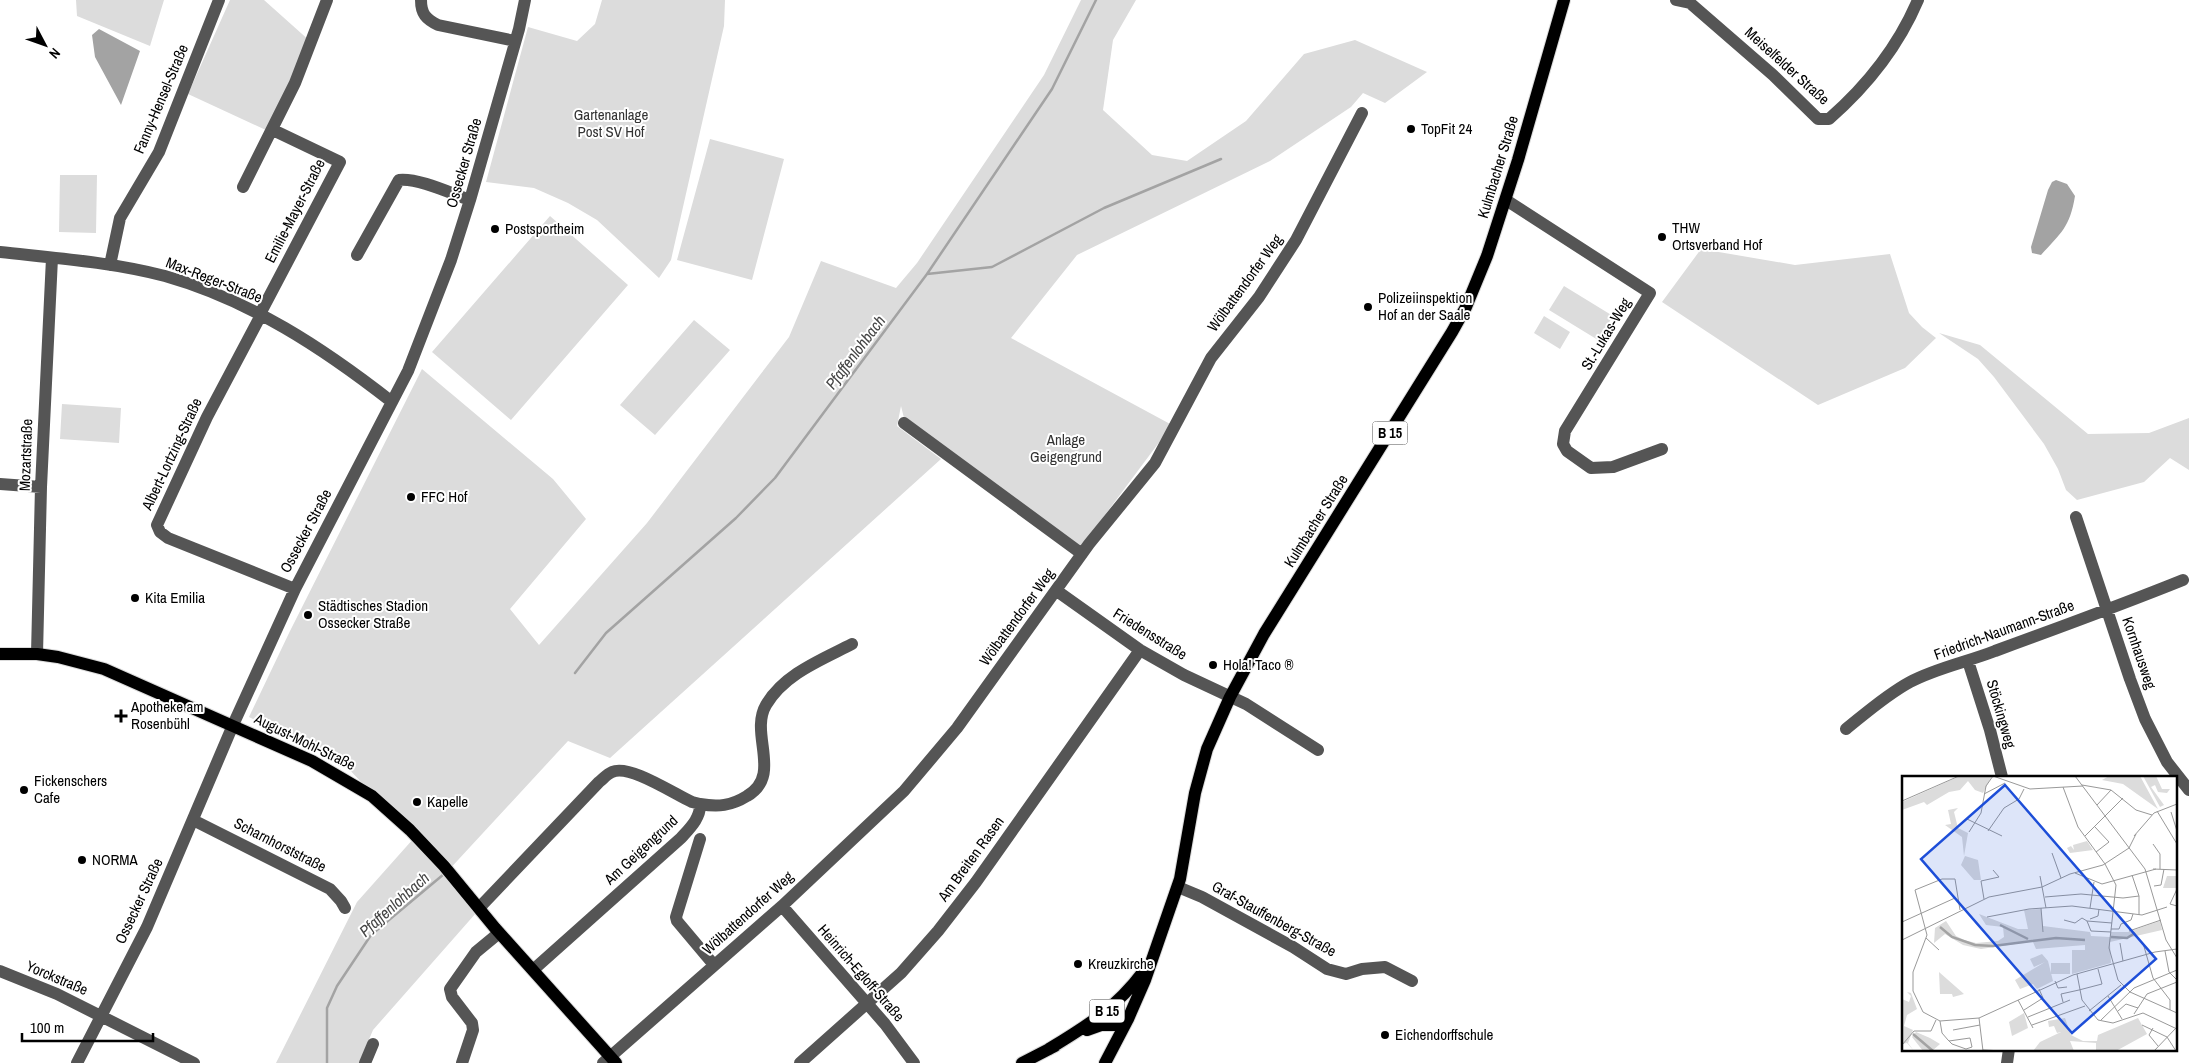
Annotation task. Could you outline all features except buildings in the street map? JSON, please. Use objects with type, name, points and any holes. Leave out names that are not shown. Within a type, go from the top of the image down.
[{"type":"main road","name":"Kulmbacher Straße","points":[[1105,1063],[1128,1019],[1152,960],[1178,887],[1195,794],[1208,749],[1230,697],[1264,634],[1452,332],[1476,285],[1506,200],[1564,0]]},
{"type":"main road","name":"August-Mohl-Straße","points":[[0,654],[37,654],[66,658],[104,669],[326,767],[372,796],[410,830],[453,876],[499,933],[610,1061]]},
{"type":"main road","name":"B 15","points":[[1049,1049],[1110,1009],[1128,992],[1152,960]]},
{"type":"main road","name":"B 15","points":[[1022,1063],[1091,1028],[1102,1025],[1122,1025],[1128,1019]]},
{"type":"street","name":"Fanny-Hensel-Straße","points":[[110,265],[120,218],[158,152],[219,0]]},
{"type":"street","points":[[243,187],[295,83],[327,0]]},
{"type":"street","points":[[421,0],[421,11],[434,23],[515,41]]},
{"type":"street","name":"Ossecker Straße","points":[[77,1063],[147,927],[233,725],[295,589],[408,371],[427,324],[470,200],[525,0]]},
{"type":"street","name":"Meiselfelder Straße","points":[[1676,0],[1692,2],[1773,75],[1818,119],[1829,119],[1849,102],[1881,66],[1906,27],[1918,0]]},
{"type":"street","name":"Wölbattendorfer Weg","points":[[610,1061],[714,965],[782,906],[904,791],[957,728],[1082,554],[1155,463],[1211,358],[1258,298],[1296,240],[1362,113]]},
{"type":"street","name":"Emilie-Mayer-Straße","points":[[260,314],[340,162],[273,130]]},
{"type":"street","points":[[357,255],[399,180],[407,179],[418,182],[470,200]]},
{"type":"street","name":"St.-Lukas-Weg","points":[[1506,200],[1650,293],[1564,431],[1563,444],[1567,451],[1591,468],[1604,469],[1662,449]]},
{"type":"street","name":"Max-Reger-Straße","points":[[0,252],[110,265],[165,276],[223,297],[260,314],[311,342],[349,368],[392,402]]},
{"type":"street","name":"Mozartstraße","points":[[37,654],[41,487],[52,258]]},
{"type":"street","name":"Albert-Lortzing-Straße","points":[[260,314],[207,417],[157,525],[160,532],[168,538],[295,589]]},
{"type":"street","points":[[904,424],[1082,554]]},
{"type":"street","points":[[0,484],[41,487]]},
{"type":"street","name":"Kornhausweg","points":[[2076,517],[2145,719],[2167,762],[2189,790]]},
{"type":"street","name":"Friedrich-Naumann-Straße","points":[[1846,729],[1879,702],[1910,682],[1942,668],[1968,661],[2108,610],[2183,580]]},
{"type":"street","name":"Friedensstraße","points":[[1057,591],[1140,650],[1184,675],[1246,704],[1318,750]]},
{"type":"street","points":[[700,804],[718,807],[737,802],[750,795],[759,786],[764,776],[765,762],[761,730],[765,707],[786,681],[852,644]]},
{"type":"street","name":"Am Breiten Rasen","points":[[800,1063],[914,959],[962,901],[1140,650]]},
{"type":"street","name":"Stöckingweg","points":[[1968,661],[1990,730],[2002,776]]},
{"type":"street","name":"Am Geigengrund","points":[[479,908],[599,782],[618,768],[634,773],[692,802],[700,804],[697,818],[681,838],[533,970]]},
{"type":"street","name":"Scharnhorststraße","points":[[193,820],[330,889],[341,900],[345,908]]},
{"type":"street","points":[[700,839],[676,916],[677,922],[714,965]]},
{"type":"street","name":"Graf-Stauffenberg-Straße","points":[[1178,887],[1202,897],[1293,947],[1327,969],[1346,974],[1362,969],[1385,967],[1412,981]]},
{"type":"street","name":"Heinrich-Egloff-Straße","points":[[782,906],[867,1003],[914,1063]]},
{"type":"street","points":[[462,1063],[473,1030],[472,1023],[452,997],[450,989],[476,952],[499,933]]},
{"type":"street","name":"Yorckstraße","points":[[0,971],[102,1015],[194,1063]]},
{"type":"street","points":[[365,1063],[373,1044]]},
{"type":"street","points":[[2007,1063],[2009,1050]]},
{"type":"green space","points":[[76,0],[164,0],[150,46],[77,16]]},
{"type":"green space","points":[[230,0],[264,0],[311,42],[268,131],[188,94]]},
{"type":"green space","name":"Gartenanlage Post SV Hof","points":[[602,0],[725,0],[724,26],[671,260],[659,278],[597,220],[568,203],[534,188],[486,182],[528,27],[577,41],[595,24]]},
{"type":"green space","name":"Anlage Geigengrund","points":[[1081,0],[1136,0],[1113,40],[1103,110],[1152,155],[1187,161],[1246,121],[1304,54],[1355,40],[1427,72],[1385,103],[1363,93],[1351,107],[1270,161],[1077,255],[1011,338],[1172,425],[1081,547],[904,418],[901,406],[897,426],[941,459],[610,758],[568,741],[446,873],[476,913],[373,1030],[359,1063],[276,1063],[357,902],[414,838],[346,766],[249,717],[290,631],[422,369],[553,479],[586,519],[510,609],[539,645],[647,523],[789,337],[821,261],[896,288],[917,263],[1044,75]]},
{"type":"green space","points":[[710,139],[784,159],[752,280],[677,260]]},
{"type":"green space","points":[[60,175],[97,175],[96,233],[59,232]]},
{"type":"green space","points":[[550,216],[628,285],[511,420],[432,352]]},
{"type":"green space","points":[[1701,249],[1795,265],[1890,254],[1909,313],[1936,338],[1905,368],[1818,405],[1662,302]]},
{"type":"green space","points":[[1564,286],[1613,316],[1598,340],[1549,310]]},
{"type":"green space","points":[[1544,316],[1570,332],[1560,349],[1534,333]]},
{"type":"green space","points":[[694,320],[730,350],[655,435],[620,405]]},
{"type":"green space","points":[[1939,333],[1980,345],[2088,434],[2149,433],[2189,418],[2189,470],[2170,458],[2144,482],[2077,500],[2066,490],[2058,469],[2044,444],[1994,377],[1978,359]]},
{"type":"green space","points":[[62,404],[121,408],[119,443],[60,439]]},
{"type":"shaded area","points":[[99,29],[140,51],[121,105],[95,57],[92,35]]},
{"type":"shaded area","points":[[2056,180],[2067,184],[2075,196],[2073,207],[2064,229],[2059,235],[2041,255],[2032,253],[2031,247],[2048,190],[2052,182]]},
{"type":"waterway","name":"Pfaffenlohbach","points":[[575,673],[606,633],[736,518],[775,478],[927,274],[1052,89],[1096,0]]},
{"type":"waterway","points":[[927,274],[992,267],[1104,208],[1221,159]]},
{"type":"waterway","name":"Pfaffenlohbach","points":[[327,1063],[327,1008],[337,986],[371,935],[444,874]]},
{"type":"place","name":"TopFit 24","points":[[1411,129]]},
{"type":"place","name":"Postsportheim","points":[[495,229]]},
{"type":"place","name":"THW Ortsverband Hof","points":[[1662,237]]},
{"type":"place","name":"Polizeiinspektion Hof an der Saale","points":[[1368,307]]},
{"type":"place","name":"FFC Hof","points":[[411,497]]},
{"type":"place","name":"Kita Emilia","points":[[135,598]]},
{"type":"place","name":"Städtisches Stadion Ossecker Straße","points":[[308,615]]},
{"type":"place","name":"Hola! Taco ®","points":[[1213,665]]},
{"type":"place","name":"Apotheke am Rosenbühl","points":[[121,716]]},
{"type":"place","name":"Fickenschers Cafe","points":[[24,790]]},
{"type":"place","name":"Kapelle","points":[[417,802]]},
{"type":"place","name":"NORMA","points":[[82,860]]},
{"type":"place","name":"Kreuzkirche","points":[[1078,964]]},
{"type":"place","name":"Eichendorffschule","points":[[1385,1035]]}]
